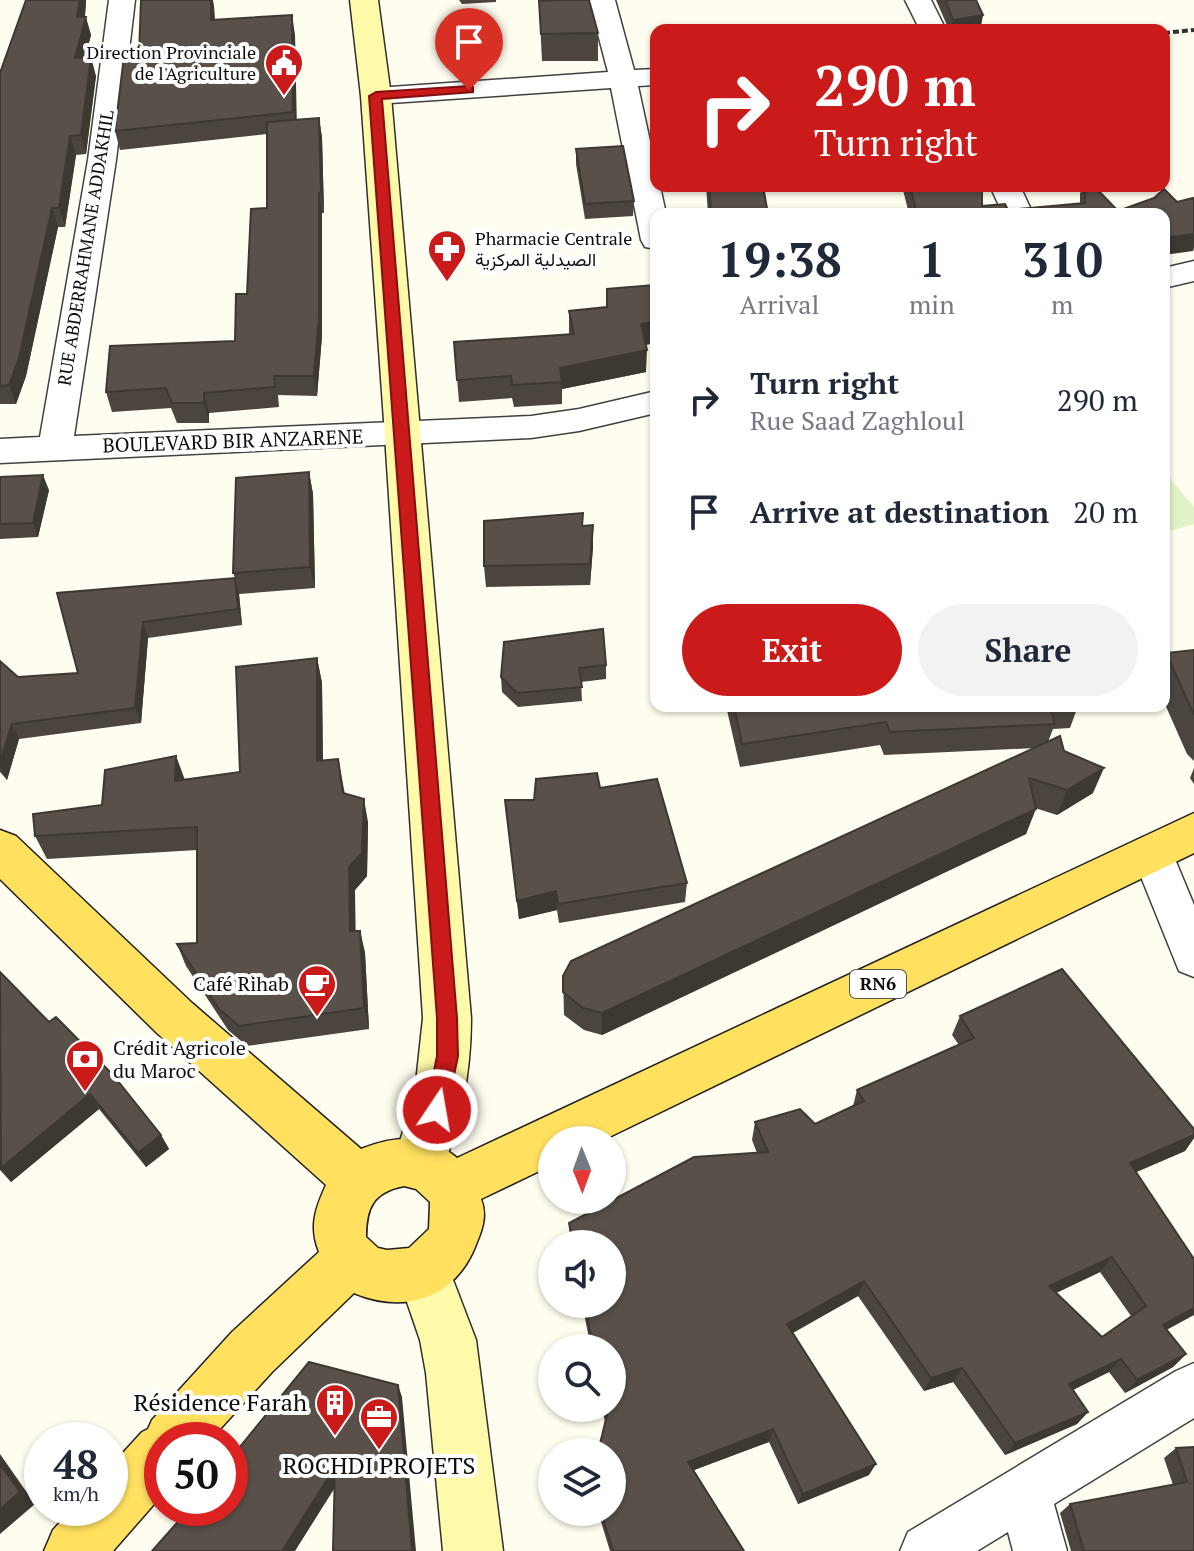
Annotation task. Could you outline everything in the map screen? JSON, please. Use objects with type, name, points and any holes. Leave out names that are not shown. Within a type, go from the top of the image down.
[{"type":"main road","points":[[0,849],[67,917],[269,1105],[358,1179],[345,1196],[339,1216],[341,1241],[351,1259],[368,1272],[384,1277],[407,1276],[423,1270],[443,1256],[457,1230],[458,1207],[435,1175],[448,1056],[447,1018],[404,435],[376,96],[364,0]]},
{"type":"main road","name":"RN6","points":[[358,1179],[372,1169],[393,1162],[435,1175],[1173,842]]},
{"type":"main road","points":[[188,1422],[252,1352],[351,1259]]},
{"type":"main road","points":[[423,1270],[448,1340],[454,1373],[473,1551]]},
{"type":"main road","points":[[74,1551],[144,1472]]},
{"type":"street","name":"RUE ABDERRAHMANE ADDAKHIL","points":[[55,449],[102,160],[122,0]]},
{"type":"street","points":[[602,0],[623,79],[650,211]]},
{"type":"street","points":[[918,0],[930,24]]},
{"type":"street","points":[[376,96],[650,77]]},
{"type":"street","points":[[1170,277],[1194,271]]},
{"type":"street","name":"BOULEVARD BIR ANZARENE","points":[[0,451],[404,435],[540,426],[650,403]]},
{"type":"street","points":[[1173,842],[1194,958]]},
{"type":"street","points":[[927,1551],[1194,1389]]},
{"type":"street","points":[[1025,1494],[1040,1551]]},
{"type":"path","points":[[1170,32],[1194,30]]},
{"type":"green space","points":[[1170,478],[1194,507],[1194,524],[1170,531]]},
{"type":"building","points":[[26,0],[80,0],[77,17],[86,17],[75,58],[91,57],[81,135],[70,136],[59,208],[52,208],[19,358],[9,385],[0,386],[0,73]]},
{"type":"building","points":[[141,0],[211,0],[211,20],[292,15],[293,112],[115,131],[124,56],[139,55]]},
{"type":"building","points":[[589,0],[598,33],[541,34],[539,1]]},
{"type":"building","points":[[945,0],[976,0],[983,15],[953,20]]},
{"type":"building","points":[[319,118],[319,316],[314,376],[274,376],[275,387],[204,393],[204,403],[172,403],[166,388],[106,392],[110,346],[235,341],[236,294],[247,294],[251,209],[267,208],[267,122]]},
{"type":"building","points":[[623,146],[634,201],[585,204],[576,149]]},
{"type":"building","points":[[710,192],[764,192],[767,208],[711,208]]},
{"type":"building","points":[[912,192],[982,192],[982,206],[1005,204],[1007,208],[916,208]]},
{"type":"building","points":[[1085,192],[1100,192],[1115,208],[1030,208],[1085,203]]},
{"type":"building","points":[[1161,192],[1167,192],[1177,202],[1193,198],[1194,234],[1170,237],[1170,208],[1126,208],[1154,198]]},
{"type":"building","points":[[650,285],[650,322],[641,324],[647,350],[560,368],[562,382],[512,385],[511,376],[457,380],[454,342],[574,334],[569,311],[607,307],[607,289]]},
{"type":"building","points":[[309,472],[310,567],[233,573],[236,478]]},
{"type":"building","points":[[43,475],[33,523],[0,524],[0,477]]},
{"type":"building","points":[[583,513],[582,526],[593,525],[590,564],[484,566],[484,521]]},
{"type":"building","points":[[235,578],[238,609],[143,622],[135,708],[12,724],[0,762],[0,661],[18,677],[78,673],[57,593]]},
{"type":"building","points":[[603,629],[606,665],[579,668],[582,687],[517,693],[501,677],[504,642]]},
{"type":"building","points":[[1194,650],[1194,715],[1170,662],[1170,653]]},
{"type":"building","points":[[317,658],[317,761],[338,759],[343,793],[364,799],[362,853],[349,867],[350,931],[360,931],[364,1008],[239,1026],[219,1009],[177,944],[197,943],[197,827],[35,836],[33,814],[102,805],[105,770],[176,756],[175,781],[240,772],[236,667]]},
{"type":"building","points":[[735,712],[1052,712],[1055,724],[890,732],[886,722],[742,744]]},
{"type":"building","points":[[1060,736],[1064,751],[1104,768],[1067,790],[1029,778],[1036,809],[602,1013],[583,1008],[563,992],[563,976],[571,961]]},
{"type":"building","points":[[597,773],[600,788],[657,779],[687,883],[558,904],[556,891],[517,901],[505,800],[534,800],[536,779]]},
{"type":"building","points":[[1062,969],[1194,1129],[1194,1135],[1130,1163],[1194,1259],[1194,1308],[1163,1325],[1186,1354],[1137,1380],[1121,1359],[1069,1384],[1088,1412],[1015,1443],[962,1368],[931,1378],[864,1281],[787,1324],[876,1464],[803,1494],[773,1429],[688,1462],[744,1551],[613,1551],[605,1526],[626,1526],[626,1438],[601,1438],[605,1422],[626,1422],[626,1334],[590,1334],[588,1318],[626,1318],[626,1230],[570,1230],[569,1223],[586,1214],[626,1214],[626,1193],[694,1157],[768,1152],[755,1122],[800,1109],[815,1124],[864,1101],[857,1090],[974,1038],[960,1016]],"holes":[[[1112,1257],[1146,1306],[1102,1337],[1049,1286]]]},
{"type":"building","points":[[0,972],[49,1022],[56,1017],[113,1075],[161,1135],[138,1153],[90,1094],[1,1168]]},
{"type":"building","name":"Résidence Farah","points":[[309,1362],[398,1385],[412,1551],[333,1551],[335,1467],[282,1551],[152,1551],[174,1526],[248,1526],[248,1437]]},
{"type":"building","points":[[1194,1447],[1194,1551],[1084,1551],[1070,1504],[1187,1482],[1176,1448]]},
{"type":"building","points":[[0,1464],[20,1492],[0,1509]]},
{"type":"place","name":"Direction Provinciale de l'Agriculture","points":[[284,97]]},
{"type":"place","name":"Pharmacie Centrale الصيدلية المركزية","points":[[447,283]]},
{"type":"place","name":"Café Rihab","points":[[317,1018]]},
{"type":"place","name":"Crédit Agricole du Maroc","points":[[85,1093]]},
{"type":"place","name":"Résidence Farah","points":[[335,1437]]},
{"type":"place","name":"ROCHDI PROJETS","points":[[379,1451]]},
{"type":"route","points":[[437,1110],[448,1056],[447,1018],[376,96],[469,90]]}]
